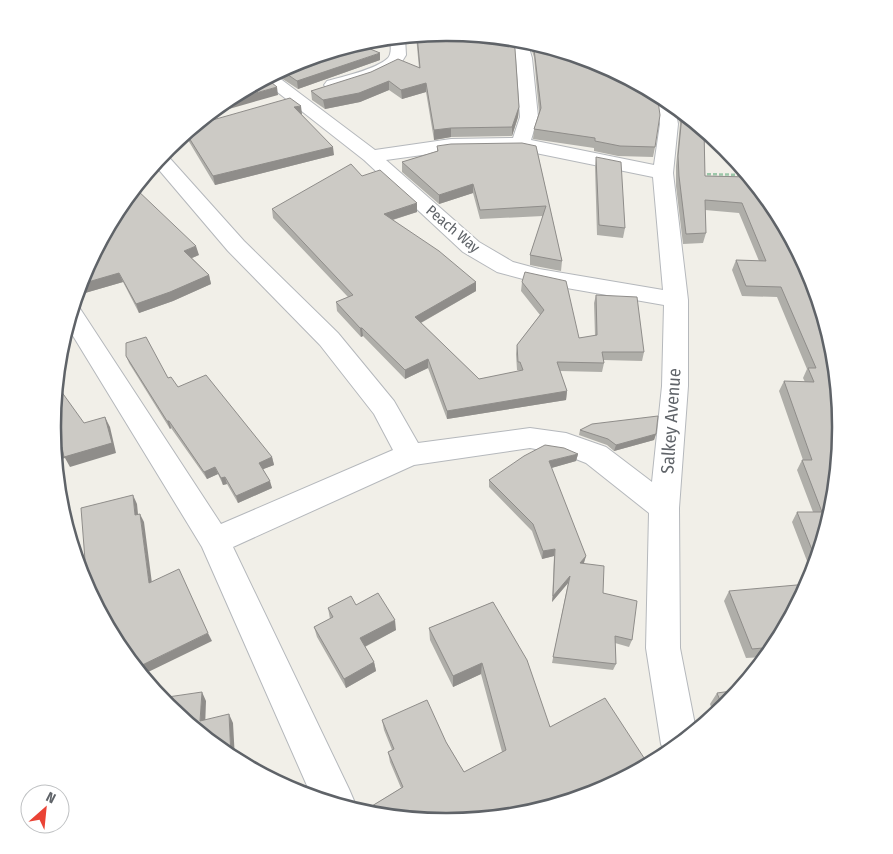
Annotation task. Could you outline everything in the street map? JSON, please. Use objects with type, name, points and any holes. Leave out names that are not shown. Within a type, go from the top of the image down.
[{"type":"street","points":[[299,96],[378,69],[394,61],[399,51],[398,45]]},
{"type":"street","points":[[521,49],[524,58],[529,117],[521,144]]},
{"type":"street","name":"Peach Way","points":[[275,82],[299,96],[371,156],[471,247],[505,267],[538,276],[676,300]]},
{"type":"street","name":"Salkey Avenue","points":[[666,110],[669,124],[663,173],[676,300],[675,386],[664,508],[663,648],[678,735]]},
{"type":"street","points":[[371,156],[451,145],[521,144],[663,173]]},
{"type":"street","points":[[164,164],[236,246],[329,339],[384,408],[410,455]]},
{"type":"street","points":[[76,321],[215,541],[331,795]]},
{"type":"street","points":[[215,541],[410,455],[530,438],[566,444],[596,455],[664,508]]},
{"type":"path","points":[[663,173],[739,176]]},
{"type":"building","points":[[418,42],[472,42],[515,48],[519,107],[512,127],[434,130],[426,83],[401,90],[389,81],[359,93],[323,100],[311,91],[371,72],[398,59],[420,68]]},
{"type":"building","points":[[370,49],[380,53],[297,81],[289,75],[347,54]]},
{"type":"building","points":[[534,52],[594,71],[617,81],[659,105],[660,115],[655,147],[620,146],[595,141],[595,138],[534,129],[541,108]]},
{"type":"building","points":[[272,83],[277,87],[252,94]]},
{"type":"building","points":[[290,98],[301,106],[294,107],[333,147],[213,176],[190,139],[214,120]]},
{"type":"building","points":[[681,121],[704,140],[705,176],[740,177],[753,192],[781,234],[803,279],[812,303],[825,352],[829,377],[832,427],[829,477],[825,502],[812,550],[797,512],[822,512],[802,460],[812,460],[784,381],[814,382],[808,368],[816,368],[781,287],[746,286],[736,260],[766,261],[742,203],[705,200],[706,233],[686,234],[678,156]]},
{"type":"building","points":[[522,143],[536,146],[562,261],[530,255],[546,206],[480,210],[473,184],[439,195],[402,162],[438,151],[437,146],[451,144]]},
{"type":"building","points":[[596,157],[621,162],[625,228],[599,225]]},
{"type":"building","points":[[351,164],[362,176],[380,170],[417,203],[384,214],[439,251],[476,282],[415,317],[479,379],[523,370],[520,362],[518,362],[517,345],[544,310],[522,282],[525,272],[566,281],[579,338],[597,335],[596,295],[637,297],[644,352],[602,352],[604,363],[557,362],[567,391],[447,411],[428,359],[405,370],[360,328],[336,302],[353,295],[272,209]]},
{"type":"building","points":[[140,192],[196,246],[184,251],[209,275],[136,304],[119,273],[89,282],[112,234]]},
{"type":"building","points":[[146,337],[168,378],[171,377],[178,387],[206,375],[272,457],[259,463],[270,481],[236,496],[225,477],[221,478],[215,467],[204,472],[169,421],[167,421],[126,356],[126,343]]},
{"type":"building","points":[[63,393],[84,423],[105,417],[112,443],[64,457],[62,447]]},
{"type":"building","points":[[658,416],[656,434],[616,445],[608,439],[580,430],[592,424]]},
{"type":"building","points":[[545,445],[564,448],[578,454],[549,461],[586,556],[580,563],[604,566],[603,593],[637,601],[632,640],[615,636],[616,664],[553,657],[570,576],[553,596],[555,549],[543,551],[533,524],[489,480],[524,456]]},
{"type":"building","points":[[133,495],[135,515],[140,514],[149,583],[179,569],[208,633],[142,665],[112,620],[90,575],[84,560],[81,508]]},
{"type":"building","points":[[798,585],[781,620],[762,648],[752,649],[729,591]]},
{"type":"building","points":[[378,593],[395,620],[360,638],[374,662],[344,679],[314,627],[333,617],[328,608],[351,596],[356,605]]},
{"type":"building","points":[[493,602],[527,660],[550,727],[605,698],[644,758],[594,783],[546,800],[522,805],[472,812],[446,813],[421,812],[373,805],[403,787],[388,752],[394,749],[382,720],[427,700],[446,742],[464,772],[506,750],[482,663],[453,676],[429,628]]},
{"type":"building","points":[[202,692],[200,721],[229,714],[231,747],[192,717],[171,697]]},
{"type":"building","points":[[727,692],[720,699],[717,693]]}]
